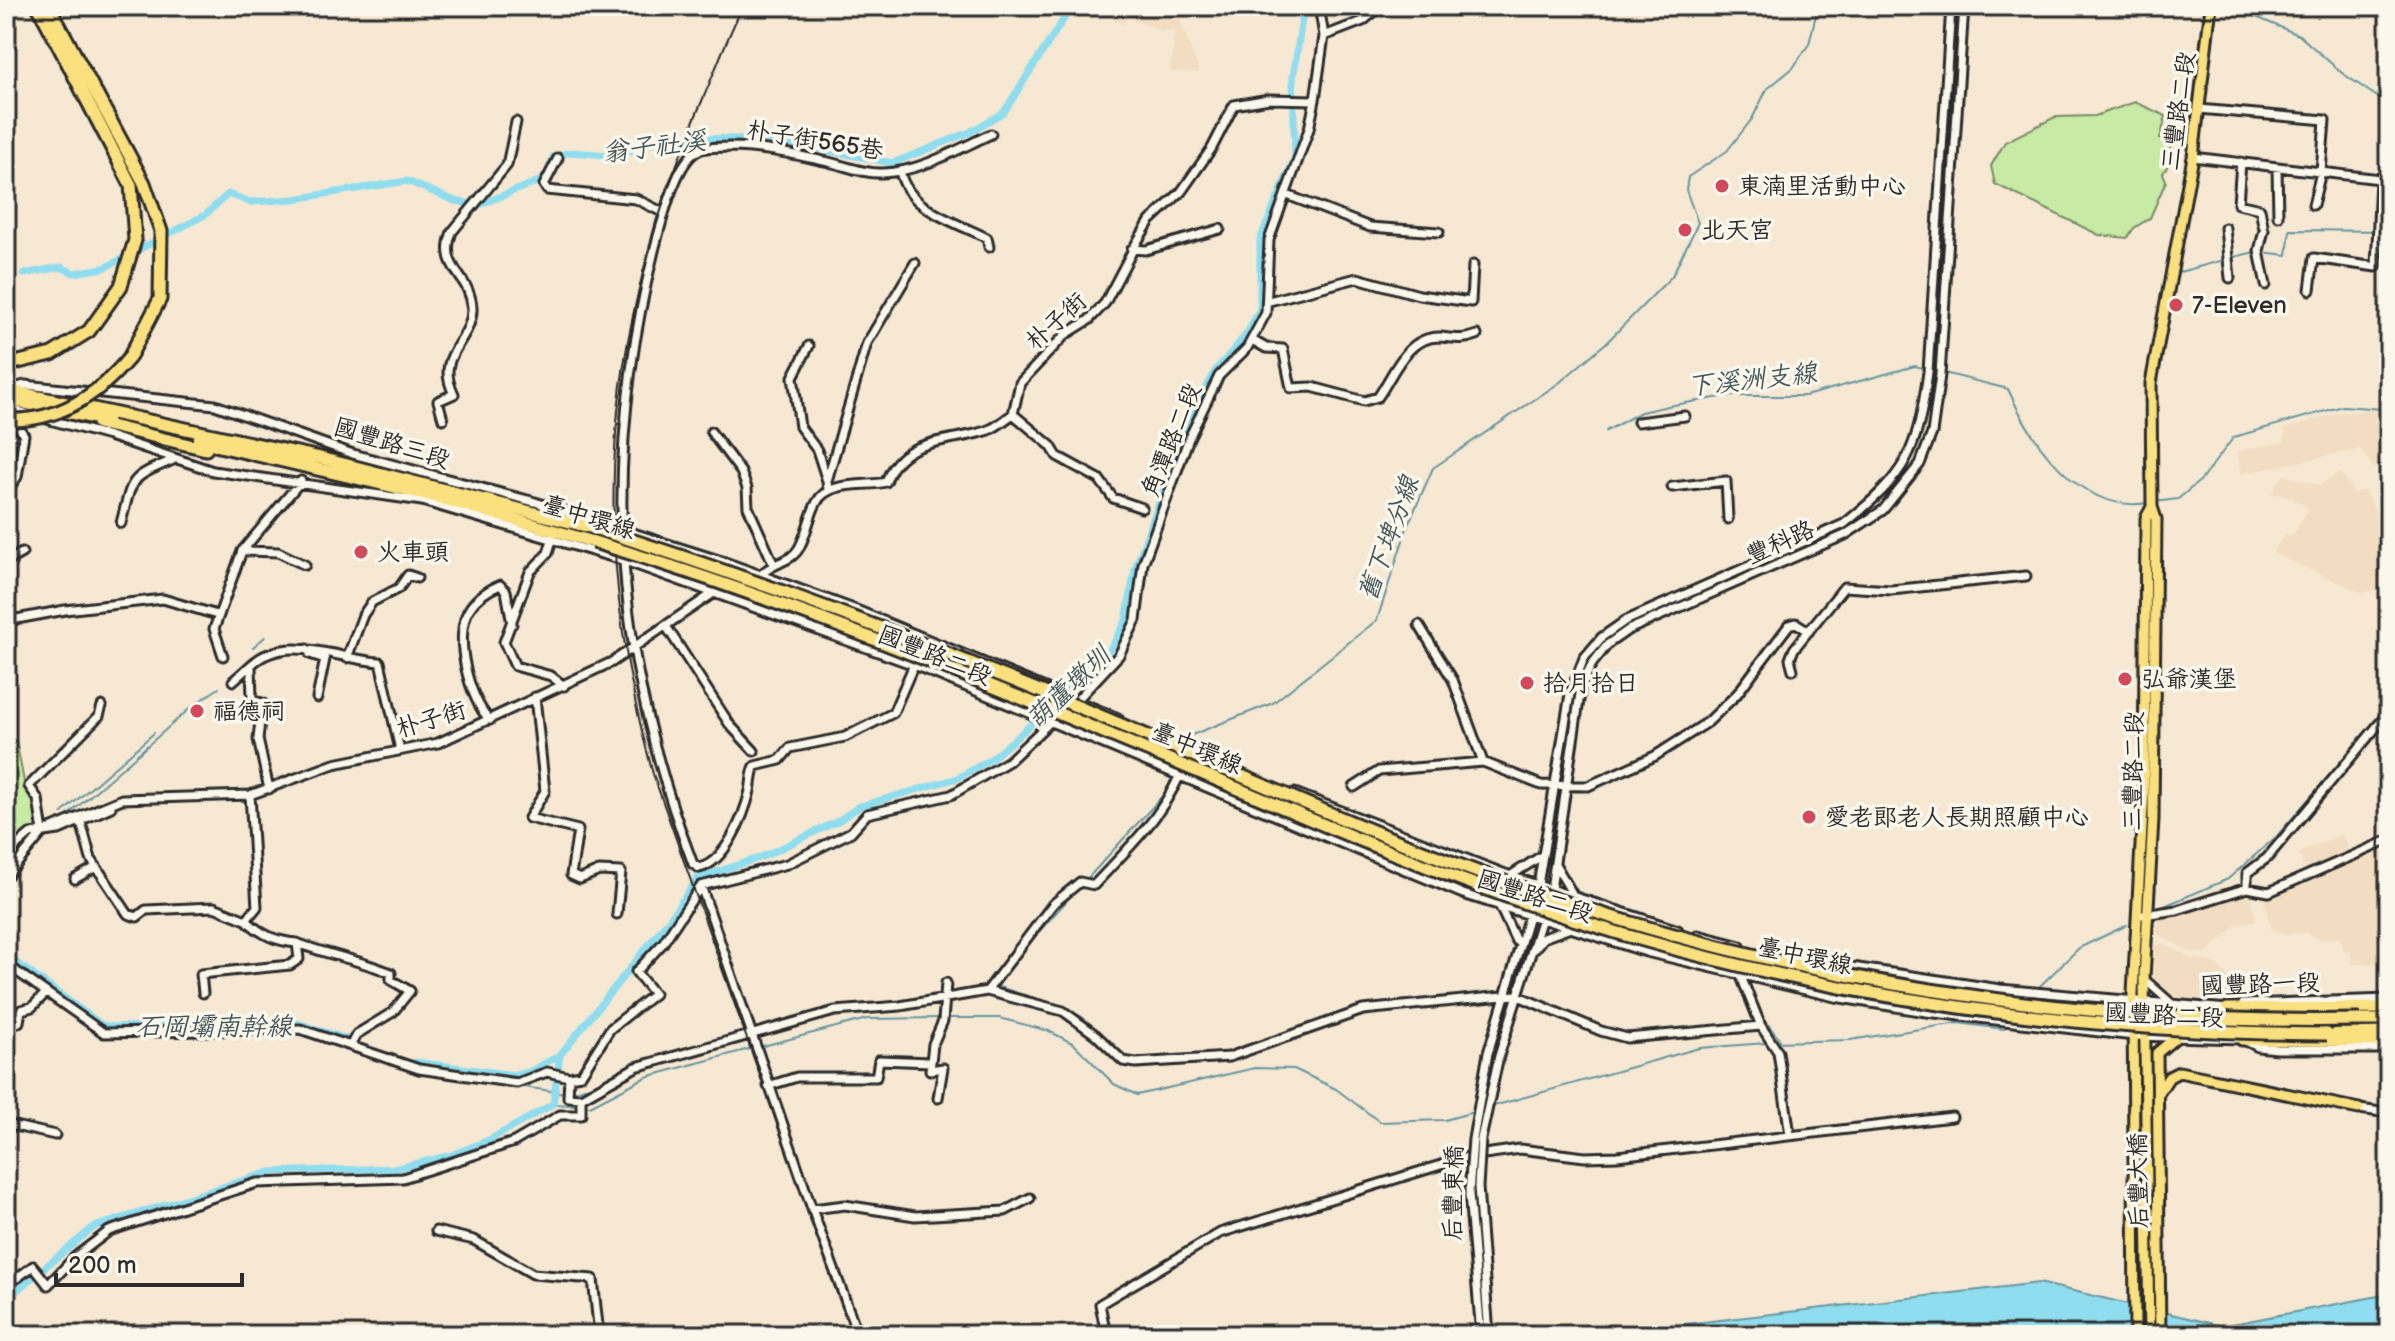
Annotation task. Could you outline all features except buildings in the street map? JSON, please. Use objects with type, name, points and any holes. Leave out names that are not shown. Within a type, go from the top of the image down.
[{"type":"highway","points":[[6,365],[52,354],[89,331],[121,286],[135,240],[131,185],[38,6]]},
{"type":"highway","points":[[10,424],[66,409],[96,394],[142,340],[160,299],[161,231],[154,202],[49,6]]},
{"type":"highway","points":[[7,393],[67,400],[294,445],[486,499]]},
{"type":"highway","points":[[7,393],[55,412],[305,473],[437,497]]},
{"type":"highway","name":"臺中環線","points":[[7,393],[437,497],[519,519],[731,586],[946,667],[1363,842],[1522,901],[1664,945],[1804,980],[2001,1014],[2194,1031],[2389,1033]]},
{"type":"highway","name":"臺中環線","points":[[7,393],[320,458],[610,533],[798,596],[1028,686],[1424,852],[1574,905],[1669,933],[1831,972],[2034,1005],[2214,1019],[2389,1020]]},
{"type":"highway","points":[[2227,1009],[2389,1008]]},
{"type":"highway","points":[[2139,1021],[2227,1025],[2262,1010]]},
{"type":"highway","points":[[2242,1039],[2389,1041]]},
{"type":"main road","name":"三豐路二段","points":[[2139,1003],[2149,915],[2156,541],[2152,507],[2151,383],[2193,157],[2211,6]]},
{"type":"main road","name":"三豐路二段","points":[[2139,1036],[2138,914],[2144,804],[2146,518],[2152,507]]},
{"type":"main road","name":"后豐大橋","points":[[2135,1335],[2139,1036]]},
{"type":"main road","name":"后豐大橋","points":[[2139,1036],[2149,1335]]},
{"type":"main road","name":"后豐大橋","points":[[2160,1335],[2157,1053],[2176,1037]]},
{"type":"main road","points":[[2157,1098],[2169,1077],[2179,1072],[2359,1109]]},
{"type":"street","name":"角潭路二段","points":[[1077,700],[1119,655],[1125,643],[1136,620],[1143,564],[1189,438],[1219,376],[1252,340],[1264,320],[1269,301],[1268,245],[1287,195],[1315,100],[1324,36],[1319,6]]},
{"type":"street","points":[[1324,36],[1363,21],[1381,6]]},
{"type":"street","name":"豐科路","points":[[1488,1053],[1515,953],[1538,885],[1573,684],[1584,658],[1602,637],[1625,621],[1844,524],[1875,499],[1908,461],[1920,430],[1928,372],[1951,6]]},
{"type":"street","name":"豐科路","points":[[1499,1056],[1551,889],[1581,687],[1592,664],[1608,644],[1628,630],[1845,535],[1883,510],[1920,464],[1932,433],[1940,375],[1964,6]]},
{"type":"street","name":"朴子街","points":[[1013,414],[1020,383],[1065,335],[1098,312],[1150,221],[1181,192],[1202,162],[1230,110],[1247,101],[1315,100]]},
{"type":"street","points":[[2199,109],[2325,120],[2321,172],[2313,205]]},
{"type":"street","points":[[443,419],[438,401],[454,394],[447,382],[447,368],[472,310],[467,290],[447,253],[448,242],[452,232],[507,165],[516,122]]},
{"type":"street","name":"朴子街565巷","points":[[914,665],[893,713],[845,737],[790,748],[780,760],[755,766],[741,814],[722,851],[711,865],[699,868],[693,864],[658,758],[632,651],[621,529],[622,444],[633,346],[664,213],[681,171],[693,154],[704,148],[761,147],[869,172],[900,171],[991,134]]},
{"type":"street","points":[[2193,157],[2380,179],[2376,267],[2314,258],[2310,290]]},
{"type":"street","points":[[558,158],[544,185],[547,190],[636,199],[664,213]]},
{"type":"street","points":[[2241,162],[2238,204],[2260,209],[2263,228],[2259,251],[2266,285]]},
{"type":"street","points":[[2277,167],[2278,216]]},
{"type":"street","points":[[900,171],[903,185],[915,201],[987,238],[989,247]]},
{"type":"street","points":[[1287,195],[1370,227],[1439,232]]},
{"type":"street","points":[[2225,228],[2230,278]]},
{"type":"street","points":[[1132,249],[1146,250],[1220,229]]},
{"type":"street","points":[[827,481],[867,343],[915,263]]},
{"type":"street","points":[[1269,301],[1357,278],[1419,295],[1471,302],[1473,265]]},
{"type":"street","points":[[1252,340],[1266,348],[1283,349],[1291,388],[1312,387],[1364,401],[1378,397],[1390,373],[1418,342],[1437,337],[1460,341],[1477,335]]},
{"type":"street","points":[[809,346],[793,377],[800,427],[817,450],[828,491]]},
{"type":"street","name":"國豐路三段","points":[[7,393],[25,385],[215,405],[353,454],[621,529],[761,574]]},
{"type":"street","name":"國豐路三段","points":[[6,408],[109,436],[213,471],[301,481],[422,501],[553,537],[715,592]]},
{"type":"street","points":[[6,492],[17,477],[24,435],[10,424],[17,410]]},
{"type":"street","points":[[751,605],[761,574],[773,563],[792,556],[799,549],[818,498],[828,491],[886,482],[895,462],[906,452],[921,445],[985,431],[1013,414],[1051,446],[1057,456],[1099,479],[1113,498],[1142,508]]},
{"type":"street","points":[[1638,422],[1685,416]]},
{"type":"street","points":[[711,432],[741,472],[747,488],[748,507],[773,563]]},
{"type":"street","points":[[121,523],[132,480],[138,474],[173,460]]},
{"type":"street","points":[[223,656],[214,629],[242,551],[301,481]]},
{"type":"street","points":[[1672,487],[1726,481],[1728,519]]},
{"type":"street","points":[[553,537],[548,553],[530,572],[504,642],[515,666],[551,676],[564,686]]},
{"type":"street","points":[[242,551],[278,552],[305,565]]},
{"type":"street","points":[[6,562],[22,553]]},
{"type":"street","points":[[715,592],[725,562]]},
{"type":"street","name":"國豐路二段","points":[[761,574],[1510,876],[1676,930],[1784,957],[1989,988],[2181,1006]]},
{"type":"street","points":[[347,658],[360,622],[372,602],[399,588],[408,575],[417,578]]},
{"type":"street","points":[[1793,670],[1790,659],[1809,631],[1850,585],[1891,590],[2026,576]]},
{"type":"street","points":[[490,720],[481,712],[464,670],[466,617],[482,595],[500,585],[506,591],[512,624]]},
{"type":"street","name":"朴子街","points":[[43,832],[108,804],[131,799],[250,795],[334,764],[438,743],[564,686],[632,651],[715,592]]},
{"type":"street","name":"國豐路二段","points":[[715,592],[914,665],[1180,778],[1500,907],[1646,952],[1835,997],[1940,1015],[2139,1036],[2242,1039],[2258,1047],[2277,1049],[2389,1049]]},
{"type":"street","points":[[6,621],[163,599],[217,615]]},
{"type":"street","points":[[1354,787],[1379,771],[1483,762],[1541,785],[1588,786],[1666,750],[1727,704],[1789,625],[1796,623],[1809,631]]},
{"type":"street","points":[[1419,625],[1453,680],[1483,762]]},
{"type":"street","points":[[666,626],[730,725],[754,751]]},
{"type":"street","points":[[914,665],[926,638]]},
{"type":"street","points":[[307,649],[310,654],[325,659],[317,698]]},
{"type":"street","points":[[233,681],[264,655],[307,649],[380,662],[400,750]]},
{"type":"street","points":[[251,665],[252,700],[262,703],[258,739],[269,789]]},
{"type":"street","points":[[535,697],[545,791],[529,818],[578,830],[571,875],[580,879],[599,871],[621,872],[617,914]]},
{"type":"street","points":[[6,877],[43,832],[38,799],[29,786],[99,716],[102,706]]},
{"type":"street","points":[[2247,888],[2247,873],[2267,858],[2389,712]]},
{"type":"street","points":[[6,964],[104,1033],[300,1029],[419,1069],[517,1083],[547,1072],[569,1077],[581,1075],[610,1029],[654,994],[636,972],[663,943],[701,886],[787,864],[851,832],[867,814],[951,795],[1009,761],[1049,723]]},
{"type":"street","points":[[987,991],[1053,904],[1080,882],[1094,885],[1158,816],[1180,778],[1191,749]]},
{"type":"street","points":[[246,920],[257,907],[250,795]]},
{"type":"street","name":"朴子街","points":[[6,855],[30,834],[81,822],[131,799]]},
{"type":"street","points":[[81,822],[96,867],[128,914],[137,917],[146,910],[214,907],[246,920],[262,935],[380,969],[410,991],[393,1012],[357,1034],[350,1046]]},
{"type":"street","points":[[2138,914],[2149,915],[2247,888],[2269,892],[2389,840]]},
{"type":"street","points":[[1510,876],[1543,855]]},
{"type":"street","points":[[1555,863],[1575,897]]},
{"type":"street","points":[[75,879],[96,867]]},
{"type":"street","points":[[701,886],[768,1086],[858,1335]]},
{"type":"street","points":[[1533,899],[1674,942],[1831,979],[1987,1005],[2139,1021]]},
{"type":"street","points":[[1500,907],[1516,935],[1515,953]]},
{"type":"street","points":[[1531,953],[1543,938],[1569,928]]},
{"type":"street","points":[[203,993],[201,974],[290,965],[299,959],[297,943]]},
{"type":"street","points":[[1740,974],[1761,1026],[1778,1052],[1790,1135]]},
{"type":"street","points":[[2144,978],[2158,995],[2181,1006]]},
{"type":"street","points":[[938,1098],[943,1068],[930,1070],[933,1044],[942,1027],[946,983]]},
{"type":"street","points":[[1987,1005],[1989,988]]},
{"type":"street","points":[[569,1077],[568,1097],[581,1098],[636,1067],[835,1011],[900,1006],[987,991],[1063,1011],[1096,1035],[1123,1061],[1136,1063],[1236,1056],[1363,1010],[1516,995],[1601,1031],[1627,1038],[1761,1026]]},
{"type":"street","points":[[6,1029],[19,1022],[21,1010],[32,1007],[46,993]]},
{"type":"street","name":"國豐路一段","points":[[2181,1006],[2227,1009],[2255,1003],[2389,999]]},
{"type":"street","name":"后豐東橋","points":[[1481,1335],[1469,1194],[1473,1139],[1488,1053]]},
{"type":"street","name":"后豐東橋","points":[[1489,1335],[1478,1187],[1481,1139],[1499,1056]]},
{"type":"street","points":[[768,1086],[801,1077],[876,1077],[879,1060],[931,1062]]},
{"type":"street","points":[[6,1279],[17,1278],[33,1266],[48,1285],[75,1257],[109,1231],[257,1183],[403,1178],[514,1142],[560,1115],[576,1117],[582,1112],[581,1098]]},
{"type":"street","points":[[2359,1109],[2389,1113]]},
{"type":"street","points":[[1106,1335],[1100,1304],[1220,1233],[1470,1156],[1520,1149],[1585,1157],[1617,1156],[1952,1117]]},
{"type":"street","points":[[6,1124],[55,1135]]},
{"type":"street","points":[[812,1209],[845,1205],[915,1216],[1005,1211],[1030,1198]]},
{"type":"street","points":[[436,1231],[474,1240],[533,1274],[593,1279],[599,1335]]},
{"type":"shaded area","points":[[1089,6],[1175,6],[1200,73],[1170,71],[1175,30],[1160,31],[1128,17],[1123,24]]},
{"type":"shaded area","points":[[2389,408],[2389,482],[2379,466],[2374,468],[2360,449],[2241,474],[2237,451],[2285,442],[2284,429],[2337,413]]},
{"type":"shaded area","points":[[2340,472],[2354,493],[2364,490],[2378,516],[2389,509],[2389,587],[2363,593],[2272,553],[2285,534],[2293,535],[2308,510],[2300,502],[2282,494],[2272,494],[2278,481],[2284,475],[2320,485]]},
{"type":"shaded area","points":[[2342,834],[2352,860],[2389,844],[2389,959],[2375,964],[2352,964],[2350,950],[2344,951],[2340,938],[2322,939],[2305,933],[2287,935],[2272,931],[2263,895],[2309,878],[2299,853]]},
{"type":"shaded area","points":[[2250,891],[2256,921],[2237,925],[2206,953],[2193,953],[2155,933],[2158,917]]},
{"type":"shaded area","points":[[2163,943],[2191,958],[2214,962],[2241,991],[2212,1004],[2158,1000],[2153,992],[2154,945]]},
{"type":"green space","points":[[2135,102],[2166,116],[2160,139],[2171,142],[2172,159],[2163,173],[2166,181],[2150,218],[2134,228],[2127,238],[2099,235],[1995,184],[1991,166],[2005,142],[2055,117],[2095,116]]},
{"type":"green space","points":[[16,740],[25,787],[37,801],[40,824],[6,851],[6,743]]},
{"type":"water","points":[[2039,1283],[2222,1326],[2389,1294],[2389,1335],[1590,1335]]},
{"type":"pier","points":[[2128,1300],[2165,1308],[2165,1335],[2128,1335]]},
{"type":"waterway","name":"翁子社溪","points":[[24,274],[61,267],[74,273],[104,268],[205,215],[228,194],[250,202],[294,199],[407,181],[455,201],[479,205],[546,178],[553,157],[571,152],[619,156],[652,143],[704,138],[771,140],[893,163],[970,132],[1004,112],[1072,6]]},
{"type":"waterway","name":"葫蘆墩圳","points":[[416,1062],[514,1075],[529,1072],[560,1055],[668,921],[698,878],[762,857],[838,821],[860,806],[958,778],[991,759],[1108,653],[1126,621],[1135,569],[1183,436],[1215,371],[1246,335],[1260,310],[1260,240],[1295,157],[1293,78],[1304,6]]},
{"type":"waterway","name":"舊下埤分線","points":[[1185,745],[1189,736],[1273,703],[1377,620],[1408,525],[1433,468],[1559,383],[1607,342],[1672,276],[1698,223],[1686,190],[1688,177],[1727,151],[1752,119],[1767,89],[1793,68],[1809,44],[1818,6]]},
{"type":"waterway","points":[[2232,7],[2299,35],[2342,73],[2389,105]]},
{"type":"waterway","points":[[2261,252],[2287,255],[2290,230],[2389,231]]},
{"type":"waterway","points":[[2230,258],[2255,252]]},
{"type":"waterway","points":[[2176,273],[2224,260]]},
{"type":"waterway","name":"下溪洲支線","points":[[1606,431],[1641,412],[1668,406],[1727,396],[1805,396],[1915,366],[1926,369]]},
{"type":"waterway","name":"下溪洲支線","points":[[1944,373],[2008,389],[2045,452],[2080,486],[2101,497],[2123,503],[2148,503]]},
{"type":"waterway","name":"下溪洲支線","points":[[2154,502],[2178,499],[2201,480],[2234,437],[2343,406],[2383,409],[2389,405]]},
{"type":"waterway","points":[[253,647],[265,637]]},
{"type":"waterway","points":[[66,817],[195,704],[219,688]]},
{"type":"waterway","points":[[2162,907],[2228,879],[2277,836],[2389,705]]},
{"type":"waterway","points":[[62,813],[154,733]]},
{"type":"waterway","name":"舊下埤分線","points":[[1087,879],[1166,792],[1172,777]]},
{"type":"waterway","name":"舊下埤分線","points":[[1025,947],[1080,886]]},
{"type":"waterway","points":[[2037,989],[2079,948],[2127,925]]},
{"type":"waterway","name":"舊下埤分線","points":[[997,987],[1021,952]]},
{"type":"waterway","name":"石岡壩南幹線","points":[[6,955],[102,1025],[297,1023],[347,1039]]},
{"type":"waterway","points":[[948,993],[989,986]]},
{"type":"waterway","points":[[999,987],[1061,1007]]},
{"type":"waterway","points":[[1389,1004],[1496,992]]},
{"type":"waterway","points":[[1525,994],[1553,1007]]},
{"type":"waterway","points":[[928,998],[941,995]]},
{"type":"waterway","points":[[1067,1010],[1082,1017],[1129,1059],[1195,1056]]},
{"type":"waterway","points":[[759,1047],[867,1019],[941,1018]]},
{"type":"waterway","points":[[947,1018],[999,1018],[1049,1031],[1074,1044],[1114,1084],[1137,1095],[1255,1068],[1294,1069],[1336,1089],[1380,1122],[1445,1120],[1477,1111]]},
{"type":"waterway","points":[[644,1061],[784,1022]]},
{"type":"waterway","points":[[1663,1031],[1754,1022]]},
{"type":"waterway","points":[[1767,1023],[1780,1040]]},
{"type":"waterway","points":[[1774,1042],[1850,1040],[1958,1023],[2004,1029],[2007,1025]]},
{"type":"waterway","points":[[1592,1024],[1636,1034]]},
{"type":"waterway","points":[[1490,1107],[1699,1048],[1767,1043]]},
{"type":"waterway","points":[[553,1104],[590,1106],[646,1077],[753,1048]]},
{"type":"waterway","points":[[6,1299],[94,1227],[270,1172],[398,1168],[452,1155],[491,1139],[553,1104],[560,1055]]},
{"type":"waterway","points":[[609,1078],[634,1064]]},
{"type":"waterway","points":[[571,1093],[603,1081]]},
{"type":"waterway","points":[[488,1082],[565,1093]]},
{"type":"railway","points":[[743,6],[669,185],[644,268],[626,351],[616,433],[613,516],[619,600],[632,686],[653,774],[852,1335]]},
{"type":"place","name":"東湳里活動中心","points":[[1722,186]]},
{"type":"place","name":"北天宮","points":[[1685,230]]},
{"type":"place","name":"7-Eleven","points":[[2176,305]]},
{"type":"place","name":"火車頭","points":[[361,552]]},
{"type":"place","name":"弘爺漢堡","points":[[2125,679]]},
{"type":"place","name":"拾月拾日","points":[[1527,683]]},
{"type":"place","name":"福德祠","points":[[197,711]]},
{"type":"place","name":"愛老郎老人長期照顧中心","points":[[1809,817]]}]
